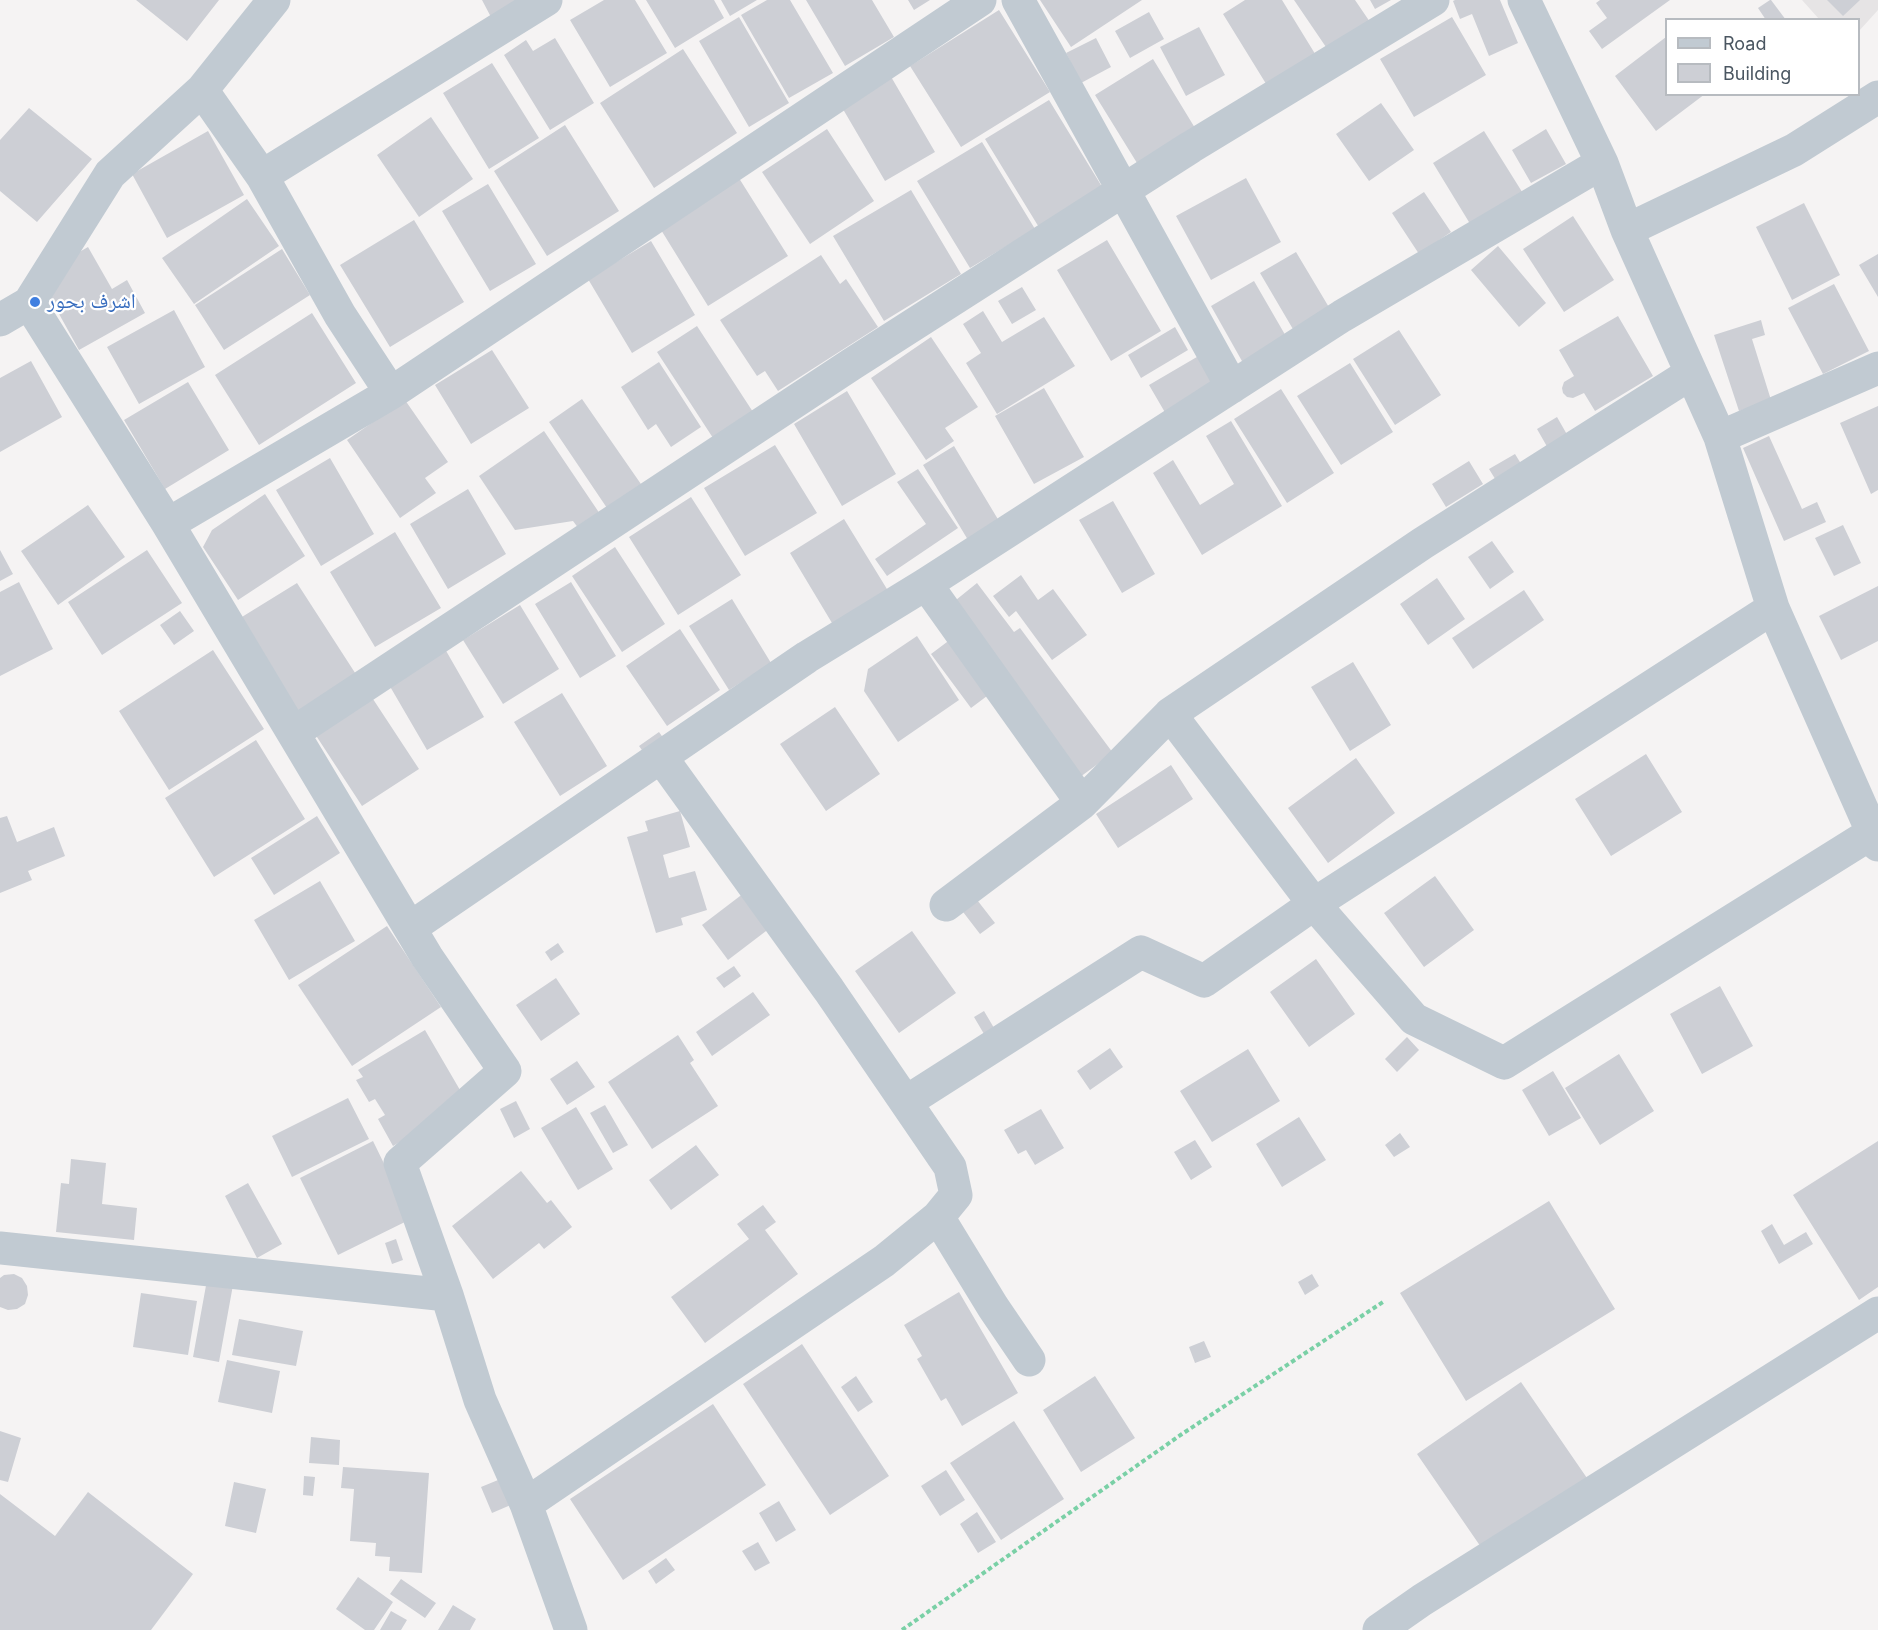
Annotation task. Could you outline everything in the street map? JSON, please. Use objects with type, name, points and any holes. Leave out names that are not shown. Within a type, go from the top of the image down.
[{"type":"street","points":[[0,320],[29,303],[110,174],[202,90],[274,0]]},
{"type":"street","points":[[262,176],[546,0]]},
{"type":"street","points":[[168,524],[391,393],[980,0]]},
{"type":"street","points":[[1018,0],[1232,387]]},
{"type":"street","points":[[292,733],[852,364],[1123,191],[1433,0]]},
{"type":"street","points":[[1170,714],[1314,904],[1414,1019],[1504,1063],[1875,839],[1773,608],[1719,437],[1627,230],[1602,163],[1524,0]]},
{"type":"street","points":[[202,90],[262,176],[340,315],[391,393]]},
{"type":"street","points":[[1627,230],[1794,150],[1878,98]]},
{"type":"street","points":[[410,928],[807,657],[926,584],[1342,316],[1602,163]]},
{"type":"street","points":[[29,303],[168,524],[427,957],[505,1071],[400,1163],[447,1294],[480,1400],[526,1504],[571,1630]]},
{"type":"street","points":[[1719,437],[1878,368]]},
{"type":"street","points":[[946,905],[1082,803],[1170,714],[1422,543],[1690,374]]},
{"type":"street","points":[[926,584],[1082,803]]},
{"type":"street","points":[[906,1102],[1142,952],[1204,981],[1314,904],[1773,608]]},
{"type":"street","points":[[526,1504],[884,1261],[938,1218],[956,1195],[951,1167],[829,990],[661,757]]},
{"type":"street","points":[[938,1218],[993,1308],[1029,1360]]},
{"type":"street","points":[[0,1248],[447,1294]]},
{"type":"street","points":[[1379,1630],[1422,1600],[1878,1313]]},
{"type":"path","points":[[902,1630],[1182,1434],[1383,1302]]},
{"type":"shaded area","points":[[1802,0],[1878,0],[1878,10],[1860,30],[1860,18],[1818,18]]},
{"type":"building","points":[[136,0],[219,0],[187,41]]},
{"type":"building","points":[[482,0],[526,0],[492,19]]},
{"type":"building","points":[[604,0],[635,0],[667,53],[610,87],[570,20]]},
{"type":"building","points":[[646,0],[714,0],[724,18],[675,48]]},
{"type":"building","points":[[721,0],[757,0],[730,16]]},
{"type":"building","points":[[767,0],[790,0],[833,73],[789,98],[741,15]]},
{"type":"building","points":[[806,0],[872,0],[894,37],[845,66]]},
{"type":"building","points":[[908,0],[930,0],[914,10]]},
{"type":"building","points":[[1040,0],[1142,0],[1071,47]]},
{"type":"building","points":[[1245,0],[1282,0],[1317,57],[1268,87],[1223,14]]},
{"type":"building","points":[[1294,0],[1355,0],[1370,22],[1328,50]]},
{"type":"building","points":[[1370,0],[1391,0],[1375,9]]},
{"type":"building","points":[[1500,0],[1518,43],[1489,56],[1472,14],[1460,19],[1453,1]]},
{"type":"building","points":[[1600,0],[1670,0],[1602,49],[1589,31],[1607,18],[1596,3]]},
{"type":"building","points":[[1771,0],[1784,18],[1765,18],[1758,8]]},
{"type":"building","points":[[1827,0],[1860,0],[1843,16]]},
{"type":"building","points":[[999,10],[1050,92],[961,147],[910,66]]},
{"type":"building","points":[[1149,12],[1164,39],[1130,58],[1115,31]]},
{"type":"building","points":[[739,17],[789,103],[749,127],[699,41]]},
{"type":"building","points":[[1452,17],[1486,75],[1414,117],[1380,59]]},
{"type":"building","points":[[1199,27],[1225,75],[1186,96],[1160,47]]},
{"type":"building","points":[[555,38],[594,103],[550,130],[504,55],[526,40],[533,51]]},
{"type":"building","points":[[1096,38],[1111,67],[1081,83],[1066,53]]},
{"type":"building","points":[[1665,38],[1665,96],[1702,96],[1656,131],[1615,76]]},
{"type":"building","points":[[683,49],[737,133],[654,188],[600,103]]},
{"type":"building","points":[[1153,59],[1195,128],[1137,163],[1095,95]]},
{"type":"building","points":[[492,63],[539,138],[489,169],[443,93]]},
{"type":"building","points":[[890,75],[935,152],[885,181],[840,104]]},
{"type":"building","points":[[1049,100],[1104,190],[1040,229],[985,139]]},
{"type":"building","points":[[1381,103],[1414,150],[1369,181],[1336,134]]},
{"type":"building","points":[[29,108],[92,159],[37,222],[0,191],[0,140]]},
{"type":"building","points":[[431,117],[473,179],[419,217],[377,155]]},
{"type":"building","points":[[565,125],[619,211],[547,256],[494,171]]},
{"type":"building","points":[[827,129],[874,201],[810,244],[762,172]]},
{"type":"building","points":[[1546,129],[1566,164],[1531,183],[1512,150]]},
{"type":"building","points":[[208,131],[244,195],[167,238],[132,174]]},
{"type":"building","points":[[1484,131],[1524,195],[1472,227],[1433,163]]},
{"type":"building","points":[[982,142],[1035,229],[970,268],[917,181]]},
{"type":"building","points":[[737,175],[788,256],[708,306],[658,225]]},
{"type":"building","points":[[1246,178],[1281,242],[1211,280],[1176,216]]},
{"type":"building","points":[[488,184],[536,264],[490,291],[442,211]]},
{"type":"building","points":[[911,190],[961,274],[884,321],[833,236]]},
{"type":"building","points":[[1424,192],[1451,232],[1419,254],[1392,213]]},
{"type":"building","points":[[247,199],[279,246],[194,304],[162,258]]},
{"type":"building","points":[[1804,203],[1840,275],[1792,300],[1756,227]]},
{"type":"building","points":[[1573,216],[1614,280],[1564,312],[1523,249]]},
{"type":"building","points":[[414,220],[464,302],[390,347],[340,265]]},
{"type":"building","points":[[1107,240],[1161,331],[1111,361],[1057,270]]},
{"type":"building","points":[[651,241],[695,315],[632,353],[588,279]]},
{"type":"building","points":[[1498,246],[1546,303],[1519,327],[1471,270]]},
{"type":"building","points":[[88,247],[112,289],[127,280],[145,313],[79,350],[38,276]]},
{"type":"building","points":[[282,249],[310,295],[224,350],[195,305]]},
{"type":"building","points":[[1296,252],[1333,314],[1297,336],[1260,273]]},
{"type":"building","points":[[1878,254],[1878,297],[1859,265]]},
{"type":"building","points":[[821,255],[840,284],[846,279],[878,327],[778,391],[765,371],[757,376],[720,320]]},
{"type":"building","points":[[1254,281],[1291,345],[1247,370],[1211,306]]},
{"type":"building","points":[[1834,284],[1869,351],[1823,374],[1788,308]]},
{"type":"building","points":[[1022,287],[1036,310],[1012,324],[998,301]]},
{"type":"building","points":[[174,310],[205,367],[139,404],[107,347]]},
{"type":"building","points":[[983,311],[1002,342],[1044,317],[1075,366],[997,414],[966,363],[981,353],[963,324]]},
{"type":"building","points":[[312,313],[356,383],[259,445],[215,375]]},
{"type":"building","points":[[1618,316],[1653,376],[1595,411],[1584,393],[1573,398],[1563,393],[1564,382],[1574,376],[1559,350]]},
{"type":"building","points":[[1761,320],[1765,335],[1752,339],[1771,400],[1739,411],[1714,335]]},
{"type":"building","points":[[697,326],[753,412],[713,438],[657,352]]},
{"type":"building","points":[[1175,327],[1188,350],[1141,378],[1128,355]]},
{"type":"building","points":[[1399,330],[1441,395],[1395,425],[1353,359]]},
{"type":"building","points":[[931,337],[978,407],[945,428],[954,441],[926,460],[871,378]]},
{"type":"building","points":[[492,350],[529,408],[471,444],[435,385]]},
{"type":"building","points":[[1202,354],[1223,389],[1170,421],[1149,385]]},
{"type":"building","points":[[31,361],[62,417],[0,452],[0,378]]},
{"type":"building","points":[[659,362],[701,427],[671,447],[656,424],[648,430],[621,387]]},
{"type":"building","points":[[1350,363],[1393,432],[1341,465],[1297,396]]},
{"type":"building","points":[[188,382],[229,450],[165,489],[124,420]]},
{"type":"building","points":[[1044,388],[1084,457],[1034,484],[995,416]]},
{"type":"building","points":[[1281,389],[1334,473],[1287,503],[1234,419]]},
{"type":"building","points":[[847,391],[896,474],[842,506],[794,424]]},
{"type":"building","points":[[582,399],[643,487],[609,511],[549,422]]},
{"type":"building","points":[[405,400],[448,462],[425,478],[436,493],[400,518],[347,440]]},
{"type":"building","points":[[1878,406],[1878,490],[1871,494],[1840,423]]},
{"type":"building","points":[[1557,417],[1569,438],[1549,450],[1537,429]]},
{"type":"building","points":[[1231,421],[1282,506],[1202,555],[1153,473],[1173,460],[1200,505],[1234,484],[1206,436]]},
{"type":"building","points":[[544,431],[600,514],[579,529],[573,521],[515,530],[479,476]]},
{"type":"building","points":[[1769,436],[1802,509],[1817,502],[1826,522],[1784,541],[1743,448]]},
{"type":"building","points":[[775,445],[817,513],[745,556],[704,488]]},
{"type":"building","points":[[954,446],[999,521],[968,540],[923,465]]},
{"type":"building","points":[[1515,454],[1523,467],[1497,482],[1489,469]]},
{"type":"building","points":[[330,458],[374,534],[321,566],[276,490]]},
{"type":"building","points":[[1469,461],[1483,484],[1446,507],[1432,484]]},
{"type":"building","points":[[918,469],[958,528],[887,576],[875,559],[926,524],[897,482]]},
{"type":"building","points":[[468,489],[506,554],[448,589],[410,524]]},
{"type":"building","points":[[265,494],[305,556],[238,600],[203,547],[212,530]]},
{"type":"building","points":[[691,497],[741,575],[678,615],[629,537]]},
{"type":"building","points":[[1113,501],[1155,574],[1122,593],[1079,520]]},
{"type":"building","points":[[88,505],[125,557],[58,605],[21,551]]},
{"type":"building","points":[[844,519],[890,594],[835,628],[790,553]]},
{"type":"building","points":[[1843,525],[1861,563],[1834,576],[1815,538]]},
{"type":"building","points":[[395,532],[441,608],[375,647],[330,572]]},
{"type":"building","points":[[1492,541],[1514,572],[1490,589],[1468,557]]},
{"type":"building","points":[[615,547],[665,624],[622,652],[572,576]]},
{"type":"building","points":[[0,550],[13,574],[0,581]]},
{"type":"building","points":[[147,550],[182,603],[102,655],[68,602]]},
{"type":"building","points":[[1021,575],[1038,600],[1053,589],[1087,635],[1052,660],[1016,611],[1009,617],[993,596]]},
{"type":"building","points":[[1437,578],[1465,619],[1428,645],[1400,604]]},
{"type":"building","points":[[19,582],[53,649],[0,676],[0,592]]},
{"type":"building","points":[[571,582],[616,656],[580,678],[535,604]]},
{"type":"building","points":[[297,583],[359,679],[300,717],[237,620]]},
{"type":"building","points":[[977,583],[1014,632],[1020,628],[1113,753],[1080,777],[951,604]]},
{"type":"building","points":[[1878,586],[1878,641],[1841,660],[1819,616]]},
{"type":"building","points":[[1524,590],[1544,620],[1473,669],[1452,638]]},
{"type":"building","points":[[732,599],[771,663],[729,690],[689,626]]},
{"type":"building","points":[[520,605],[559,669],[503,704],[463,640]]},
{"type":"building","points":[[180,611],[194,631],[174,645],[160,625]]},
{"type":"building","points":[[680,629],[720,690],[667,726],[626,666]]},
{"type":"building","points":[[917,636],[959,700],[898,742],[864,691],[868,669]]},
{"type":"building","points":[[955,636],[995,690],[971,708],[931,654]]},
{"type":"building","points":[[445,649],[484,717],[427,750],[388,683]]},
{"type":"building","points":[[213,650],[264,729],[169,790],[119,711]]},
{"type":"building","points":[[1353,662],[1391,725],[1350,751],[1311,687]]},
{"type":"building","points":[[562,693],[607,766],[560,796],[514,722]]},
{"type":"building","points":[[371,696],[419,769],[362,806],[315,734]]},
{"type":"building","points":[[835,707],[880,774],[826,811],[780,744]]},
{"type":"building","points":[[659,732],[667,743],[647,757],[639,746]]},
{"type":"building","points":[[256,740],[305,819],[214,877],[165,798]]},
{"type":"building","points":[[1646,754],[1682,812],[1611,856],[1575,799]]},
{"type":"building","points":[[1356,758],[1395,813],[1328,863],[1288,808]]},
{"type":"building","points":[[1171,765],[1193,799],[1118,848],[1096,814]]},
{"type":"building","points":[[680,811],[690,847],[663,855],[669,878],[695,871],[707,910],[681,918],[683,925],[656,933],[627,837],[648,831],[645,821]]},
{"type":"building","points":[[7,816],[17,842],[54,827],[65,856],[28,871],[32,880],[0,893],[0,818]]},
{"type":"building","points":[[317,816],[340,853],[274,895],[251,858]]},
{"type":"building","points":[[1435,876],[1474,930],[1424,967],[1384,913]]},
{"type":"building","points":[[320,881],[355,941],[289,980],[254,920]]},
{"type":"building","points":[[744,893],[770,928],[728,960],[702,925]]},
{"type":"building","points":[[974,896],[995,923],[980,934],[960,908]]},
{"type":"building","points":[[387,926],[441,1007],[352,1066],[298,985]]},
{"type":"building","points":[[912,931],[956,993],[899,1033],[855,971]]},
{"type":"building","points":[[558,943],[564,952],[551,961],[545,952]]},
{"type":"building","points":[[1316,959],[1355,1014],[1309,1047],[1270,992]]},
{"type":"building","points":[[734,966],[741,976],[724,988],[716,978]]},
{"type":"building","points":[[556,978],[580,1014],[541,1041],[516,1005]]},
{"type":"building","points":[[1720,986],[1753,1046],[1702,1074],[1670,1014]]},
{"type":"building","points":[[753,992],[770,1015],[712,1056],[696,1032]]},
{"type":"building","points":[[984,1011],[997,1033],[987,1039],[974,1017]]},
{"type":"building","points":[[425,1030],[467,1102],[393,1146],[378,1119],[385,1115],[375,1099],[369,1102],[356,1080],[363,1077],[358,1070]]},
{"type":"building","points":[[678,1035],[694,1060],[690,1063],[718,1106],[652,1149],[608,1082]]},
{"type":"building","points":[[1407,1037],[1419,1050],[1397,1072],[1385,1059]]},
{"type":"building","points":[[1110,1048],[1123,1067],[1090,1090],[1077,1071]]},
{"type":"building","points":[[1248,1049],[1280,1101],[1212,1142],[1180,1091]]},
{"type":"building","points":[[1619,1054],[1654,1111],[1600,1145],[1565,1088]]},
{"type":"building","points":[[577,1061],[595,1087],[567,1105],[550,1079]]},
{"type":"building","points":[[1553,1071],[1581,1118],[1549,1136],[1522,1090]]},
{"type":"building","points":[[348,1098],[369,1139],[292,1177],[272,1136]]},
{"type":"building","points":[[516,1101],[530,1129],[514,1138],[500,1109]]},
{"type":"building","points":[[605,1105],[628,1145],[613,1153],[590,1113]]},
{"type":"building","points":[[576,1107],[613,1169],[578,1190],[541,1128]]},
{"type":"building","points":[[1041,1109],[1064,1148],[1035,1165],[1026,1150],[1018,1154],[1004,1130]]},
{"type":"building","points":[[1299,1117],[1326,1160],[1282,1187],[1256,1144]]},
{"type":"building","points":[[1400,1133],[1410,1147],[1394,1157],[1385,1145]]},
{"type":"building","points":[[1195,1140],[1212,1167],[1191,1180],[1174,1152]]},
{"type":"building","points":[[373,1141],[411,1219],[338,1255],[300,1178]]},
{"type":"building","points":[[1878,1141],[1878,1287],[1859,1300],[1793,1195]]},
{"type":"building","points":[[696,1145],[719,1175],[671,1210],[649,1180]]},
{"type":"building","points":[[71,1159],[106,1163],[102,1204],[137,1208],[134,1240],[56,1232],[61,1183],[69,1184]]},
{"type":"building","points":[[521,1171],[547,1203],[551,1200],[572,1227],[544,1249],[539,1243],[493,1279],[452,1226]]},
{"type":"building","points":[[248,1183],[282,1244],[257,1258],[225,1196]]},
{"type":"building","points":[[1549,1201],[1615,1309],[1466,1401],[1400,1293]]},
{"type":"building","points":[[763,1205],[776,1222],[765,1230],[798,1274],[705,1343],[671,1297],[749,1239],[737,1224]]},
{"type":"building","points":[[1772,1224],[1784,1245],[1806,1232],[1813,1244],[1779,1264],[1761,1231]]},
{"type":"building","points":[[396,1239],[403,1260],[392,1264],[385,1243]]},
{"type":"building","points":[[14,1274],[22,1278],[27,1286],[28,1295],[25,1304],[17,1309],[8,1310],[0,1307],[0,1278]]},
{"type":"building","points":[[1312,1274],[1319,1286],[1305,1295],[1298,1282]]},
{"type":"building","points":[[207,1280],[233,1285],[219,1362],[193,1357]]},
{"type":"building","points":[[959,1292],[1018,1393],[962,1426],[946,1398],[941,1401],[917,1359],[922,1356],[904,1325]]},
{"type":"building","points":[[141,1293],[197,1301],[188,1355],[133,1347]]},
{"type":"building","points":[[239,1319],[303,1331],[296,1366],[232,1355]]},
{"type":"building","points":[[1204,1341],[1211,1357],[1195,1363],[1189,1347]]},
{"type":"building","points":[[802,1344],[889,1476],[830,1515],[743,1384]]},
{"type":"building","points":[[227,1360],[280,1371],[272,1413],[218,1402]]},
{"type":"building","points":[[856,1376],[873,1402],[858,1412],[841,1387]]},
{"type":"building","points":[[1095,1376],[1135,1438],[1081,1472],[1043,1410]]},
{"type":"building","points":[[1521,1382],[1589,1481],[1485,1553],[1417,1454]]},
{"type":"building","points":[[713,1404],[766,1485],[623,1580],[570,1499]]},
{"type":"building","points":[[1014,1421],[1064,1499],[1001,1540],[950,1463]]},
{"type":"building","points":[[0,1431],[21,1438],[8,1482],[0,1480]]},
{"type":"building","points":[[311,1437],[340,1440],[339,1465],[309,1463]]},
{"type":"building","points":[[343,1467],[429,1473],[422,1573],[389,1571],[390,1557],[375,1556],[376,1543],[350,1541],[354,1489],[341,1488]]},
{"type":"building","points":[[946,1470],[965,1500],[940,1516],[921,1486]]},
{"type":"building","points":[[304,1476],[315,1477],[313,1496],[303,1495]]},
{"type":"building","points":[[503,1478],[513,1504],[492,1513],[481,1487]]},
{"type":"building","points":[[234,1482],[266,1489],[256,1533],[225,1526]]},
{"type":"building","points":[[88,1492],[193,1574],[151,1630],[0,1630],[0,1494],[55,1536]]},
{"type":"building","points":[[779,1501],[796,1530],[776,1542],[759,1513]]},
{"type":"building","points":[[977,1512],[996,1542],[978,1553],[960,1524]]},
{"type":"building","points":[[758,1542],[770,1563],[755,1571],[742,1551]]},
{"type":"building","points":[[666,1558],[675,1570],[656,1584],[648,1571]]},
{"type":"building","points":[[358,1577],[393,1602],[374,1630],[365,1630],[336,1609]]},
{"type":"building","points":[[401,1579],[436,1603],[425,1618],[390,1594]]},
{"type":"building","points":[[453,1605],[476,1619],[470,1630],[438,1630]]},
{"type":"building","points":[[391,1611],[407,1620],[401,1630],[380,1630]]},
{"type":"place","name":"اشرف بحور","points":[[35,302]]}]
